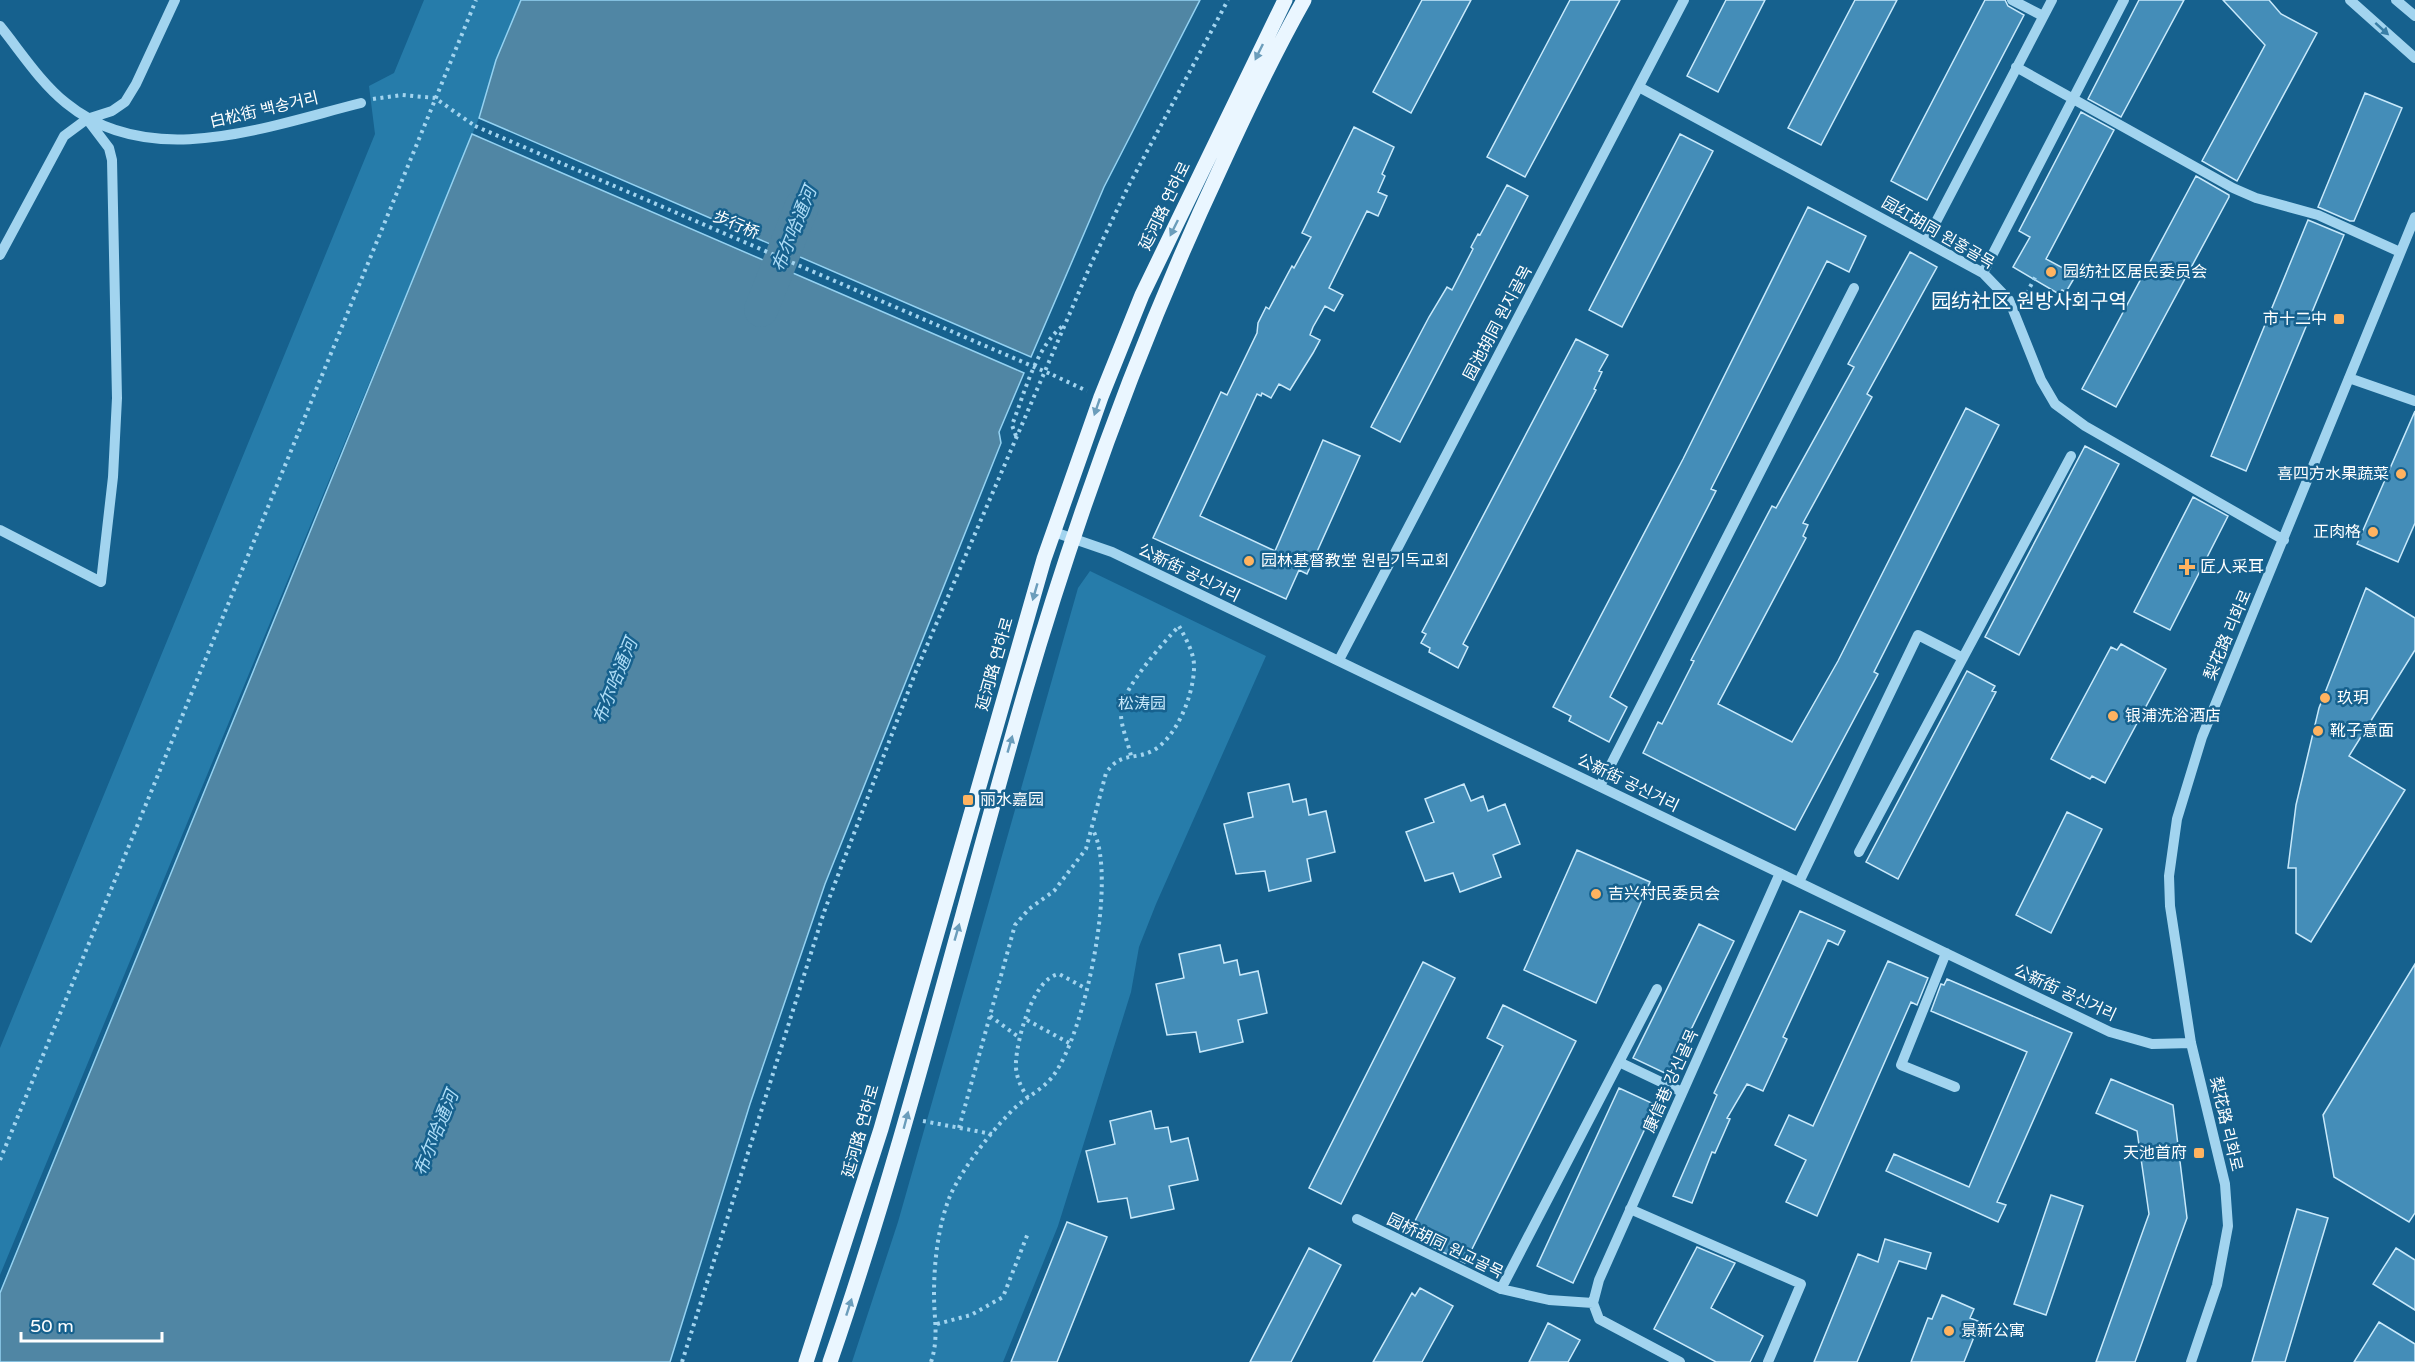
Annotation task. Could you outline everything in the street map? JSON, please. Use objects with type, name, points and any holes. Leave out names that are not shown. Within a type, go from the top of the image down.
[{"type":"main road","name":"延河路 연하로","points":[[806,1362],[881,1129],[1054,532],[1101,397],[1142,295],[1285,0]]},
{"type":"main road","name":"延河路 연하로","points":[[830,1362],[898,1152],[1010,743],[1073,538],[1167,285],[1244,117],[1304,0]]},
{"type":"street","points":[[0,255],[53,152],[64,136],[87,118],[112,111],[125,102],[136,84],[175,0]]},
{"type":"street","name":"园池胡同 원지골목","points":[[1339,660],[1684,0]]},
{"type":"street","points":[[2012,0],[2043,16]]},
{"type":"street","points":[[1926,241],[2052,0]]},
{"type":"street","points":[[1983,273],[2124,0]]},
{"type":"street","points":[[2350,0],[2415,58]]},
{"type":"street","points":[[2396,0],[2415,16]]},
{"type":"street","name":"白松街 백송거리","points":[[0,26],[64,102],[103,126],[127,132],[190,141],[235,135],[361,103]]},
{"type":"street","points":[[2016,67],[2241,191],[2296,211],[2318,215],[2400,252]]},
{"type":"street","name":"园红胡同 원홍골목","points":[[1639,87],[1983,273],[2002,289],[2015,314],[2041,380],[2060,408],[2085,426],[2284,540]]},
{"type":"street","points":[[0,530],[101,582],[113,477],[117,398],[112,160],[109,148],[87,118]]},
{"type":"street","name":"梨花路 리화로","points":[[2191,1362],[2217,1286],[2228,1226],[2225,1184],[2192,1043],[2170,906],[2169,876],[2177,819],[2202,737],[2415,217]]},
{"type":"street","points":[[1600,786],[1854,288]]},
{"type":"street","points":[[2349,378],[2415,401]]},
{"type":"street","points":[[1859,852],[2071,456]]},
{"type":"street","name":"公新街 공신거리","points":[[1054,532],[1118,554],[1946,953],[2133,1040],[2152,1044],[2192,1043]]},
{"type":"street","points":[[1799,882],[1918,634],[1963,658]]},
{"type":"street","name":"康信巷 강신골목","points":[[1593,1303],[1599,1280],[1780,873]]},
{"type":"street","points":[[1946,953],[1900,1065],[1955,1087]]},
{"type":"street","points":[[1501,1290],[1657,989]]},
{"type":"street","points":[[1619,1062],[1682,1092]]},
{"type":"street","points":[[1630,1209],[1801,1284],[1768,1362]]},
{"type":"street","name":"园桥胡同 원교골목","points":[[1357,1219],[1501,1290],[1549,1300],[1593,1303]]},
{"type":"street","points":[[1593,1303],[1599,1319],[1680,1362]]},
{"type":"path","points":[[0,1160],[476,0]]},
{"type":"path","points":[[682,1362],[832,890],[916,671],[1065,324],[1128,187],[1228,0]]},
{"type":"path","points":[[361,103],[388,96],[435,98]]},
{"type":"path","name":"步行桥","points":[[435,98],[475,126],[1101,397]]},
{"type":"path","points":[[2015,314],[2037,274]]},
{"type":"path","points":[[1016,436],[1012,425],[1035,367],[1050,335],[1065,324]]},
{"type":"path","points":[[959,1128],[1015,925],[1029,909],[1054,891],[1086,849],[1093,830],[1106,773],[1117,760],[1151,752],[1160,745],[1171,733],[1184,708],[1194,669],[1189,646],[1179,626],[1150,659],[1123,704],[1122,717],[1131,756]]},
{"type":"path","points":[[931,1362],[937,1339],[935,1272],[941,1228],[957,1184],[992,1134],[1054,1074],[1070,1043],[1101,915],[1101,866],[1093,830]]},
{"type":"path","points":[[1028,1098],[1016,1071],[1020,1038],[1037,988],[1054,974],[1064,974],[1085,988]]},
{"type":"path","points":[[990,1016],[1020,1038]]},
{"type":"path","points":[[1026,1020],[1070,1043]]},
{"type":"path","points":[[923,1121],[992,1134]]},
{"type":"path","points":[[937,1324],[971,1315],[1002,1297],[1028,1233]]},
{"type":"green space","points":[[424,0],[521,0],[496,60],[479,118],[0,1275],[0,1048],[375,134],[369,86],[394,73]]},
{"type":"green space","name":"松涛园","points":[[1090,571],[1266,656],[1139,947],[1131,992],[1058,1226],[1003,1362],[852,1362],[898,1222],[1078,588]]},
{"type":"water","points":[[521,0],[1200,0],[1104,187],[1031,357],[479,118],[496,60]]},
{"type":"water","points":[[472,134],[1024,373],[999,432],[1001,443],[825,884],[750,1104],[670,1362],[0,1362],[0,1293]]},
{"type":"building","points":[[1422,0],[1471,0],[1411,113],[1373,92]]},
{"type":"building","points":[[1570,0],[1620,0],[1525,177],[1487,157]]},
{"type":"building","points":[[1726,0],[1765,0],[1718,92],[1687,76]]},
{"type":"building","points":[[1855,0],[1897,0],[1821,145],[1788,128]]},
{"type":"building","points":[[1985,0],[2005,0],[2008,6],[2024,15],[1927,200],[1891,181]]},
{"type":"building","points":[[2139,0],[2184,0],[2121,117],[2088,99]]},
{"type":"building","points":[[2223,0],[2269,0],[2281,14],[2317,33],[2237,181],[2202,161],[2265,45]]},
{"type":"building","points":[[2365,93],[2402,108],[2354,221],[2350,221],[2318,207]]},
{"type":"building","points":[[2081,112],[2114,130],[2046,259],[2076,275],[2066,292],[2062,290],[2059,294],[2013,267],[2030,237],[2019,231]]},
{"type":"building","points":[[1354,127],[1394,147],[1382,174],[1385,176],[1378,192],[1387,196],[1378,216],[1367,211],[1329,288],[1343,295],[1334,311],[1325,306],[1313,327],[1310,335],[1320,340],[1313,353],[1290,390],[1279,384],[1271,398],[1262,393],[1261,396],[1257,394],[1200,516],[1275,551],[1323,440],[1360,456],[1307,574],[1299,570],[1286,599],[1153,538],[1221,392],[1227,395],[1257,333],[1258,323],[1266,307],[1269,309],[1311,237],[1302,233]]},
{"type":"building","points":[[1680,134],[1713,151],[1622,327],[1589,310]]},
{"type":"building","points":[[2196,176],[2229,197],[2116,407],[2082,389]]},
{"type":"building","points":[[1507,185],[1528,196],[1400,442],[1371,427],[1429,317],[1447,287],[1452,290],[1473,249],[1471,247]]},
{"type":"building","points":[[1808,207],[1866,236],[1849,272],[1827,261],[1711,489],[1716,491],[1610,697],[1627,707],[1609,742],[1569,721],[1571,716],[1553,707],[1683,459]]},
{"type":"building","points":[[2308,220],[2344,235],[2246,471],[2211,456]]},
{"type":"building","points":[[1910,252],[1937,267],[1867,394],[1872,397],[1803,523],[1808,525],[1803,536],[1806,538],[1718,704],[1792,742],[1838,661],[1966,408],[1999,425],[1874,672],[1878,674],[1795,830],[1643,753],[1658,722],[1662,724],[1694,661],[1691,660],[1772,506],[1776,508],[1854,367],[1848,364]]},
{"type":"building","points":[[1576,339],[1608,355],[1599,371],[1602,372],[1594,389],[1596,390],[1463,644],[1468,647],[1458,668],[1429,652],[1430,648],[1421,643],[1426,634],[1422,632]]},
{"type":"building","points":[[2415,411],[2415,523],[2398,562],[2357,544]]},
{"type":"building","points":[[2085,446],[2119,464],[2019,655],[1985,637]]},
{"type":"building","points":[[2193,497],[2228,516],[2170,630],[2134,612]]},
{"type":"building","points":[[2366,588],[2415,618],[2415,650],[2349,756],[2405,790],[2311,942],[2296,933],[2296,868],[2288,868],[2296,805],[2319,708]]},
{"type":"building","points":[[2121,644],[2166,669],[2105,783],[2092,776],[2090,779],[2051,759],[2111,647],[2117,650]]},
{"type":"building","points":[[1967,671],[1995,686],[1992,691],[1996,692],[1898,879],[1866,862]]},
{"type":"building","points":[[1289,784],[1293,802],[1306,799],[1309,815],[1326,811],[1335,852],[1307,859],[1311,881],[1269,891],[1265,871],[1236,874],[1224,824],[1253,817],[1248,793]]},
{"type":"building","points":[[1464,784],[1471,801],[1483,796],[1488,811],[1505,804],[1520,844],[1493,855],[1501,877],[1460,892],[1453,873],[1425,881],[1406,832],[1434,822],[1425,799]]},
{"type":"building","points":[[2067,812],[2102,829],[2051,933],[2016,915]]},
{"type":"building","points":[[1577,850],[1650,882],[1596,1003],[1524,970]]},
{"type":"building","points":[[1800,911],[1845,931],[1838,945],[1828,940],[1783,1037],[1787,1039],[1763,1091],[1747,1084],[1727,1118],[1730,1119],[1715,1153],[1712,1152],[1692,1203],[1673,1196],[1717,1095],[1714,1093]]},
{"type":"building","points":[[1699,924],[1734,941],[1669,1075],[1633,1058]]},
{"type":"building","points":[[1220,945],[1224,963],[1237,960],[1240,975],[1258,971],[1267,1013],[1238,1020],[1243,1042],[1200,1052],[1196,1032],[1167,1035],[1156,984],[1184,978],[1179,954]]},
{"type":"building","points":[[1888,961],[1928,978],[1917,1005],[1911,1002],[1817,1216],[1786,1202],[1806,1160],[1775,1145],[1789,1115],[1813,1126]]},
{"type":"building","points":[[1423,962],[1455,978],[1341,1204],[1309,1188]]},
{"type":"building","points":[[2415,964],[2415,1213],[2409,1222],[2334,1177],[2323,1115]]},
{"type":"building","points":[[1947,979],[2072,1033],[1997,1202],[2006,1205],[1998,1222],[1886,1171],[1894,1154],[1969,1187],[2027,1052],[1931,1011],[1941,984],[1944,985]]},
{"type":"building","points":[[1503,1005],[1576,1041],[1465,1263],[1408,1235],[1503,1046],[1487,1038]]},
{"type":"building","points":[[2111,1079],[2173,1105],[2187,1218],[2135,1362],[2096,1362],[2149,1214],[2137,1131],[2096,1113]]},
{"type":"building","points":[[1619,1088],[1656,1105],[1573,1283],[1537,1266]]},
{"type":"building","points":[[1151,1111],[1155,1129],[1168,1127],[1171,1142],[1188,1138],[1198,1180],[1169,1186],[1174,1209],[1131,1218],[1127,1198],[1098,1202],[1086,1151],[1115,1144],[1110,1121]]},
{"type":"building","points":[[2051,1195],[2083,1206],[2046,1315],[2014,1304]]},
{"type":"building","points":[[2297,1209],[2328,1218],[2285,1362],[2252,1362]]},
{"type":"building","points":[[1067,1222],[1107,1237],[1057,1362],[1011,1362]]},
{"type":"building","points":[[1885,1239],[1931,1253],[1926,1269],[1899,1261],[1857,1362],[1814,1362],[1858,1254],[1878,1262]]},
{"type":"building","points":[[1697,1247],[1735,1263],[1711,1308],[1763,1336],[1750,1362],[1716,1362],[1654,1329]]},
{"type":"building","points":[[1309,1248],[1341,1265],[1291,1362],[1250,1362]]},
{"type":"building","points":[[2396,1248],[2415,1260],[2415,1310],[2373,1284]]},
{"type":"building","points":[[1420,1288],[1453,1306],[1422,1362],[1373,1362],[1412,1293],[1415,1296]]},
{"type":"building","name":"景新公寓","points":[[1942,1295],[1974,1309],[1970,1318],[1980,1322],[1964,1362],[1911,1362],[1928,1318],[1932,1319]]},
{"type":"building","points":[[2379,1322],[2415,1344],[2415,1362],[2354,1362]]},
{"type":"building","points":[[1548,1323],[1580,1340],[1568,1362],[1529,1362]]},
{"type":"waterway","name":"布尔哈通河","points":[[761,310],[802,206]]},
{"type":"place","name":"园纺社区居民委员会","points":[[2051,272]]},
{"type":"place","name":"市十二中","points":[[2339,319]]},
{"type":"place","name":"喜四方水果蔬菜","points":[[2401,474]]},
{"type":"place","name":"正肉格","points":[[2373,532]]},
{"type":"place","name":"园林基督教堂 원림기독교회","points":[[1249,561]]},
{"type":"place","name":"匠人采耳","points":[[2187,567]]},
{"type":"place","name":"玖玥","points":[[2325,698]]},
{"type":"place","name":"银浦洗浴酒店","points":[[2113,716]]},
{"type":"place","name":"靴子意面","points":[[2318,731]]},
{"type":"place","name":"丽水嘉园","points":[[968,800]]},
{"type":"place","name":"吉兴村民委员会","points":[[1596,894]]},
{"type":"place","name":"天池首府","points":[[2199,1153]]},
{"type":"place","name":"景新公寓","points":[[1949,1331]]},
{"type":"district","name":"园纺社区 원방사회구역","points":[[2029,302]]}]
